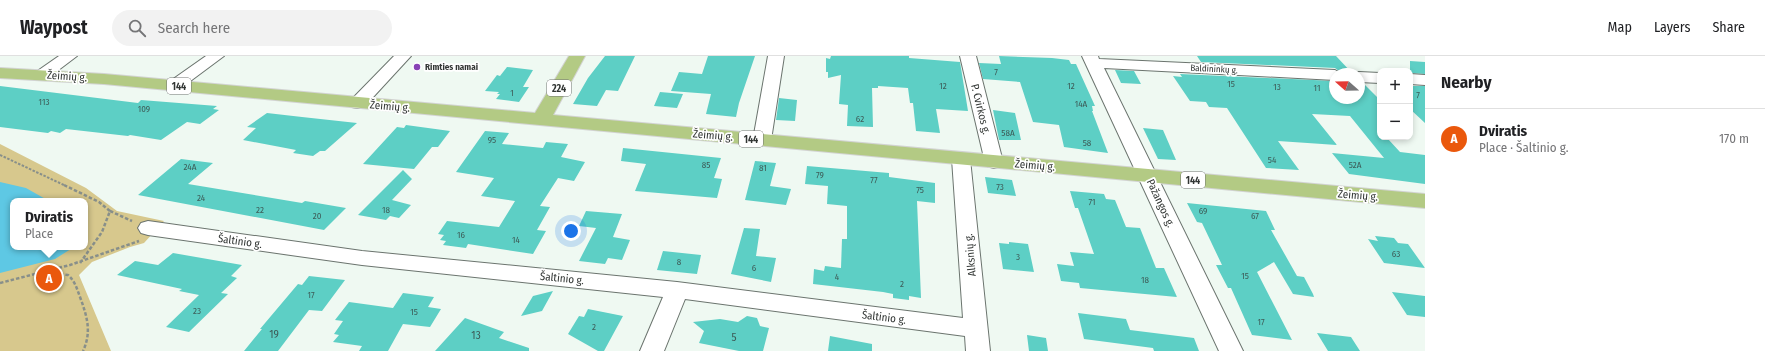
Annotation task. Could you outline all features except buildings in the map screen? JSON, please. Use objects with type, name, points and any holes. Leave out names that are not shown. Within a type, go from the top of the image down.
[{"type":"main road","name":"224","points":[[541,119],[577,56]]},
{"type":"main road","name":"Žeimių g.","points":[[0,73],[175,85],[1425,201]]},
{"type":"street","points":[[42,75],[69,56]]},
{"type":"street","points":[[175,85],[216,56]]},
{"type":"street","points":[[358,103],[403,56]]},
{"type":"street","points":[[762,140],[776,56]]},
{"type":"street","name":"P. Cvirkos g.","points":[[968,56],[994,162]]},
{"type":"street","name":"Baldininkų g.","points":[[1091,59],[1329,75]]},
{"type":"street","name":"Pažangos g.","points":[[1091,59],[1231,351]]},
{"type":"street","points":[[1365,77],[1377,78]]},
{"type":"street","points":[[1413,79],[1425,80]]},
{"type":"street","name":"Alksnių g.","points":[[961,159],[977,340]]},
{"type":"street","name":"Šaltinio g.","points":[[157,229],[362,258],[677,290],[977,340]]},
{"type":"street","points":[[652,351],[677,290]]},
{"type":"path","points":[[0,155],[99,202],[110,211],[157,229]]},
{"type":"path","points":[[80,263],[96,242],[107,224],[110,211]]},
{"type":"path","points":[[0,283],[80,263],[157,229]]},
{"type":"path","points":[[44,273],[60,273],[69,276],[75,284],[88,316],[89,334],[87,345],[83,351]]},
{"type":"shaded area","points":[[0,144],[86,188],[117,211],[164,221],[144,243],[92,262],[79,275],[111,351],[0,351]]},
{"type":"water","points":[[0,182],[26,188],[44,198],[10,198],[10,250],[69,250],[55,259],[0,273]]},
{"type":"place","name":"Rimties namai","points":[[417,67]]},
{"type":"place","name":"Dviratis","points":[[49,278]]}]
